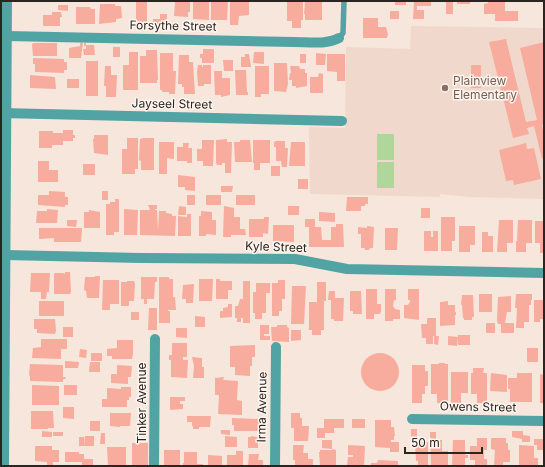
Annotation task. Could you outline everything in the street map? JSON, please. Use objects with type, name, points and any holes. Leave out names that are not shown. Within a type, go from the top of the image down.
[{"type":"street","points":[[4,466],[4,113],[7,1]]},
{"type":"street","name":"Forsythe Street","points":[[6,36],[294,42],[326,42],[334,41],[339,38]]},
{"type":"street","name":"Jayseel Street","points":[[4,113],[342,121]]},
{"type":"street","name":"Kyle Street","points":[[4,260],[141,258],[295,259],[347,269],[544,273]]},
{"type":"street","name":"Tinker Avenue","points":[[154,466],[155,339]]},
{"type":"street","name":"Irma Avenue","points":[[275,466],[276,348]]},
{"type":"street","name":"Owens Street","points":[[412,419],[544,421]]},
{"type":"lane","points":[[339,38],[343,34],[344,1]]},
{"type":"shaded area","name":"Plainview Elementary","points":[[411,26],[544,28],[544,199],[468,197],[440,194],[440,197],[310,194],[309,127],[345,128],[346,47],[410,49]]},
{"type":"green space","points":[[377,134],[394,134],[394,160],[377,160]]},
{"type":"green space","points":[[377,162],[394,162],[394,188],[377,188]]},
{"type":"building","points":[[136,1],[147,1],[147,22],[136,23]]},
{"type":"building","points":[[172,1],[190,1],[190,12],[188,12],[188,17],[174,16],[175,2]]},
{"type":"building","points":[[193,1],[209,1],[209,20],[193,19]]},
{"type":"building","points":[[211,1],[228,1],[227,20],[211,20]]},
{"type":"building","points":[[230,1],[249,1],[249,15],[239,16],[238,25],[230,25]]},
{"type":"building","points":[[287,1],[303,1],[303,20],[301,20],[301,28],[292,28],[292,21],[287,21]]},
{"type":"building","points":[[305,1],[322,1],[322,20],[305,20]]},
{"type":"building","points":[[395,1],[406,1],[406,5],[395,5]]},
{"type":"building","points":[[414,1],[431,1],[431,6],[417,6],[417,10],[424,10],[424,19],[413,19]]},
{"type":"building","points":[[446,1],[453,1],[453,14],[446,14]]},
{"type":"building","points":[[457,1],[470,1],[470,4],[457,4]]},
{"type":"building","points":[[488,1],[505,1],[505,11],[518,11],[518,21],[495,21],[495,14],[484,14],[484,4],[488,3]]},
{"type":"building","points":[[100,4],[115,4],[115,6],[121,6],[122,18],[116,19],[116,22],[99,24]]},
{"type":"building","points":[[58,5],[68,5],[68,11],[58,10]]},
{"type":"building","points":[[76,7],[90,7],[91,9],[95,9],[95,24],[76,24]]},
{"type":"building","points":[[390,11],[399,11],[399,19],[390,19]]},
{"type":"building","points":[[52,12],[61,12],[62,17],[60,17],[60,26],[43,26],[43,15],[52,15]]},
{"type":"building","points":[[160,14],[167,14],[167,29],[157,29],[157,26],[153,26],[153,19],[160,19]]},
{"type":"building","points":[[363,18],[378,18],[378,27],[386,27],[388,34],[387,38],[363,38]]},
{"type":"building","points":[[506,39],[526,122],[537,120],[520,48],[544,42],[544,124],[542,125],[544,134],[544,158],[542,159],[534,126],[527,128],[529,134],[513,138],[489,42]]},
{"type":"building","points":[[57,43],[57,56],[33,56],[32,44]]},
{"type":"building","points":[[80,43],[83,43],[81,58],[69,58],[69,48],[80,46]]},
{"type":"building","points":[[84,43],[86,43],[86,45],[94,45],[95,55],[84,55],[83,49],[86,49],[86,46],[84,46]]},
{"type":"building","points":[[113,47],[120,47],[120,57],[113,57]]},
{"type":"building","points":[[203,49],[214,49],[214,63],[202,63],[200,54],[203,54]]},
{"type":"building","points":[[146,50],[157,50],[157,83],[140,83],[140,56],[146,56]]},
{"type":"building","points":[[129,52],[138,52],[138,90],[123,90],[123,65],[129,65]]},
{"type":"building","points":[[254,52],[264,52],[264,64],[253,63]]},
{"type":"building","points":[[160,53],[173,53],[173,71],[176,71],[175,94],[169,94],[169,92],[162,92],[162,90],[160,90]]},
{"type":"building","points":[[316,53],[326,54],[325,65],[316,65]]},
{"type":"building","points":[[245,54],[249,54],[251,67],[241,67],[241,57],[245,57]]},
{"type":"building","points":[[300,54],[306,54],[306,63],[300,63]]},
{"type":"building","points":[[327,54],[345,54],[345,81],[337,81],[337,72],[327,71]]},
{"type":"building","points":[[179,55],[189,55],[189,62],[193,62],[195,94],[184,94],[184,87],[182,87],[182,84],[178,84]]},
{"type":"building","points":[[33,58],[64,59],[64,62],[67,62],[67,70],[64,70],[64,73],[35,72]]},
{"type":"building","points":[[223,60],[233,60],[233,71],[224,71]]},
{"type":"building","points":[[86,61],[98,61],[98,96],[86,96]]},
{"type":"building","points":[[274,63],[287,63],[288,84],[286,92],[274,91]]},
{"type":"building","points":[[198,65],[202,65],[203,67],[203,65],[211,65],[211,84],[198,86]]},
{"type":"building","points":[[471,65],[481,65],[481,88],[471,88]]},
{"type":"building","points":[[105,66],[111,66],[111,75],[117,75],[116,97],[106,97],[106,86],[104,86]]},
{"type":"building","points":[[255,66],[269,66],[269,94],[261,94],[261,97],[255,97]]},
{"type":"building","points":[[290,66],[299,66],[300,69],[305,69],[305,73],[307,73],[307,86],[296,88],[296,86],[292,86],[292,80],[289,80],[291,73]]},
{"type":"building","points":[[235,70],[246,70],[248,95],[236,95]]},
{"type":"building","points":[[214,71],[222,71],[222,78],[230,78],[230,95],[221,97],[221,95],[215,95]]},
{"type":"building","points":[[319,73],[323,74],[323,93],[310,93],[310,77],[318,77]]},
{"type":"building","points":[[30,75],[55,77],[56,89],[30,88]]},
{"type":"building","points":[[67,79],[79,79],[79,88],[67,88]]},
{"type":"building","points":[[63,130],[73,130],[73,135],[75,135],[75,138],[73,138],[73,141],[63,141],[63,145],[52,145],[52,148],[39,148],[39,131],[63,133]]},
{"type":"building","points":[[94,135],[108,135],[108,155],[94,153]]},
{"type":"building","points":[[127,138],[138,138],[138,169],[135,169],[135,174],[122,174],[122,149],[127,149]]},
{"type":"building","points":[[154,138],[154,170],[141,170],[141,161],[139,160],[140,139]]},
{"type":"building","points":[[227,139],[227,142],[232,142],[231,173],[225,173],[225,163],[222,163],[222,165],[217,165],[216,163],[216,140]]},
{"type":"building","points":[[202,140],[214,140],[213,166],[203,166],[203,161],[197,161],[197,149],[202,149]]},
{"type":"building","points":[[240,140],[250,140],[252,162],[235,162],[234,142],[240,142]]},
{"type":"building","points":[[253,140],[270,140],[270,163],[260,163],[260,170],[254,170]]},
{"type":"building","points":[[285,141],[285,148],[288,148],[287,167],[282,167],[281,161],[276,161],[276,147],[274,147],[274,142]]},
{"type":"building","points":[[159,142],[174,142],[174,159],[167,158],[167,174],[159,174]]},
{"type":"building","points":[[291,142],[305,142],[305,166],[289,166]]},
{"type":"building","points":[[183,143],[189,143],[188,148],[192,148],[192,163],[187,163],[187,161],[177,161],[177,147],[183,147]]},
{"type":"building","points":[[526,143],[527,149],[534,148],[541,179],[514,185],[513,180],[506,181],[499,150]]},
{"type":"building","points":[[38,161],[49,161],[49,170],[58,170],[58,182],[38,182]]},
{"type":"building","points":[[83,164],[95,164],[95,175],[83,175]]},
{"type":"building","points":[[271,166],[280,166],[280,176],[271,176]]},
{"type":"building","points":[[178,175],[195,177],[195,191],[185,190],[185,187],[178,187]]},
{"type":"building","points":[[298,179],[308,179],[308,189],[298,189]]},
{"type":"building","points":[[221,186],[233,186],[232,192],[221,192]]},
{"type":"building","points":[[49,191],[65,192],[65,197],[68,197],[68,205],[65,205],[65,207],[38,205],[38,195],[49,195]]},
{"type":"building","points":[[102,191],[108,191],[108,200],[102,200]]},
{"type":"building","points":[[187,195],[195,195],[195,205],[187,205]]},
{"type":"building","points":[[206,195],[221,195],[221,205],[206,205]]},
{"type":"building","points":[[236,195],[255,195],[255,205],[236,205]]},
{"type":"building","points":[[347,197],[368,197],[368,204],[361,206],[361,211],[346,211]]},
{"type":"building","points":[[115,199],[119,199],[119,232],[114,232],[114,235],[106,235],[106,204],[115,202]]},
{"type":"building","points":[[148,205],[157,205],[157,209],[155,210],[157,210],[158,231],[159,211],[166,211],[166,213],[172,214],[172,216],[176,216],[175,236],[140,235],[140,210],[150,210]]},
{"type":"building","points":[[179,206],[186,207],[186,215],[178,215]]},
{"type":"building","points":[[224,206],[234,208],[234,217],[240,217],[240,229],[245,229],[246,235],[231,235],[231,237],[223,237]]},
{"type":"building","points":[[288,206],[299,206],[299,215],[288,215]]},
{"type":"building","points":[[421,208],[430,208],[430,218],[421,218]]},
{"type":"building","points":[[47,209],[58,210],[57,223],[36,223],[37,211],[47,211]]},
{"type":"building","points":[[124,209],[138,210],[137,235],[124,235]]},
{"type":"building","points":[[89,210],[100,212],[100,228],[84,228],[84,212],[89,212]]},
{"type":"building","points":[[201,211],[212,212],[212,220],[216,220],[216,235],[206,234],[206,236],[199,236],[199,216],[201,216]]},
{"type":"building","points":[[319,212],[335,213],[335,222],[319,221]]},
{"type":"building","points":[[187,214],[191,214],[191,236],[178,236],[178,216],[187,217]]},
{"type":"building","points":[[264,217],[269,217],[268,234],[263,233],[263,237],[249,237],[249,219],[264,219]]},
{"type":"building","points":[[441,217],[455,217],[455,241],[452,241],[452,251],[441,251]]},
{"type":"building","points":[[305,219],[315,219],[315,227],[321,227],[322,240],[331,240],[331,227],[336,227],[336,224],[343,224],[344,247],[309,247],[309,227],[305,227]]},
{"type":"building","points":[[67,220],[77,220],[76,227],[67,226]]},
{"type":"building","points":[[499,220],[513,220],[513,243],[507,243],[507,252],[497,252]]},
{"type":"building","points":[[518,220],[532,220],[532,243],[526,243],[526,252],[516,252]]},
{"type":"building","points":[[535,221],[544,221],[544,253],[540,253],[540,243],[535,243]]},
{"type":"building","points":[[273,225],[294,225],[294,242],[273,241]]},
{"type":"building","points":[[367,226],[374,227],[373,248],[365,250],[365,248],[361,248],[361,234],[358,234],[358,227],[367,228]]},
{"type":"building","points":[[459,226],[475,226],[475,245],[470,245],[470,252],[459,252]]},
{"type":"building","points":[[39,228],[82,228],[81,242],[54,242],[54,238],[39,239]]},
{"type":"building","points":[[385,228],[398,228],[397,250],[385,250]]},
{"type":"building","points":[[424,231],[431,231],[431,237],[433,237],[433,231],[438,231],[438,251],[424,251]]},
{"type":"building","points":[[482,232],[488,232],[488,236],[493,236],[493,252],[482,252]]},
{"type":"building","points":[[65,272],[70,272],[70,294],[54,294],[54,274],[65,274]]},
{"type":"building","points":[[31,273],[50,273],[49,292],[47,292],[46,299],[41,299],[41,292],[30,292]]},
{"type":"building","points":[[100,276],[99,298],[87,298],[86,291],[84,290],[85,277]]},
{"type":"building","points":[[141,277],[157,277],[157,282],[155,282],[154,299],[147,299],[147,304],[144,304],[144,299],[141,299]]},
{"type":"building","points":[[159,277],[169,277],[169,279],[173,279],[173,297],[175,297],[176,310],[168,310],[170,311],[170,323],[159,323]]},
{"type":"building","points":[[199,279],[213,279],[212,301],[199,301]]},
{"type":"building","points":[[216,279],[220,279],[220,281],[232,281],[232,290],[228,290],[228,299],[216,299]]},
{"type":"building","points":[[103,280],[119,280],[119,304],[110,304],[110,310],[102,310]]},
{"type":"building","points":[[278,280],[285,280],[285,299],[282,299],[282,311],[279,311],[279,316],[272,316],[272,283],[278,283]]},
{"type":"building","points":[[134,281],[134,301],[129,301],[129,306],[121,306],[121,282]]},
{"type":"building","points":[[243,281],[250,281],[250,323],[243,323],[243,318],[241,318],[241,322],[237,322],[237,318],[235,318],[235,306],[238,306],[240,299],[243,299]]},
{"type":"building","points":[[317,282],[326,282],[326,301],[324,301],[324,330],[321,330],[321,335],[312,335],[312,330],[309,330],[309,302],[317,302]]},
{"type":"building","points":[[256,283],[270,283],[270,293],[266,293],[266,313],[262,313],[262,319],[255,319],[255,313],[253,313],[253,292],[256,292]]},
{"type":"building","points":[[194,284],[193,303],[186,303],[186,299],[182,299],[183,285]]},
{"type":"building","points":[[292,286],[306,286],[304,324],[291,324]]},
{"type":"building","points":[[366,289],[377,289],[377,304],[381,304],[380,314],[374,314],[374,319],[366,319]]},
{"type":"building","points":[[385,289],[396,289],[396,300],[394,300],[393,306],[395,309],[400,310],[400,319],[385,321]]},
{"type":"building","points":[[408,289],[419,289],[419,320],[404,318],[404,305],[408,305],[410,302],[410,300],[408,300]]},
{"type":"building","points":[[329,291],[335,291],[335,298],[344,298],[343,321],[334,321],[334,319],[331,319],[331,300],[328,300]]},
{"type":"building","points":[[350,291],[361,291],[362,314],[353,314],[353,311],[350,311]]},
{"type":"building","points":[[479,294],[492,294],[492,312],[479,312]]},
{"type":"building","points":[[516,294],[532,294],[531,305],[529,305],[529,322],[524,322],[524,328],[516,328]]},
{"type":"building","points":[[462,295],[473,295],[474,317],[472,317],[472,320],[464,320],[463,318],[461,305]]},
{"type":"building","points":[[511,296],[511,312],[507,312],[505,323],[514,323],[514,333],[501,333],[501,324],[498,324],[497,320],[498,297]]},
{"type":"building","points":[[534,300],[544,300],[544,319],[540,319],[540,322],[534,322]]},
{"type":"building","points":[[39,301],[64,301],[64,316],[39,316]]},
{"type":"building","points":[[448,301],[448,305],[455,305],[455,325],[440,326],[440,302]]},
{"type":"building","points":[[228,304],[232,304],[232,317],[220,318],[220,311],[223,311],[223,308],[228,307]]},
{"type":"building","points":[[149,308],[157,308],[157,330],[148,330]]},
{"type":"building","points":[[131,312],[139,312],[139,320],[131,320]]},
{"type":"building","points":[[195,316],[205,317],[205,327],[195,327]]},
{"type":"building","points":[[427,318],[436,318],[436,336],[439,336],[438,345],[434,344],[434,336],[433,344],[426,344],[426,338],[422,338],[421,324],[427,324]]},
{"type":"building","points":[[34,319],[55,319],[55,334],[37,333],[37,329],[34,329]]},
{"type":"building","points":[[486,323],[495,323],[495,333],[486,333]]},
{"type":"building","points":[[260,325],[269,325],[269,334],[264,334],[264,336],[270,336],[270,340],[260,340]]},
{"type":"building","points":[[277,325],[287,325],[289,328],[289,342],[272,341],[271,327],[277,327]]},
{"type":"building","points":[[63,327],[73,327],[73,337],[63,337]]},
{"type":"building","points":[[176,328],[187,328],[187,338],[176,337]]},
{"type":"building","points":[[291,330],[301,330],[301,340],[291,341]]},
{"type":"building","points":[[458,335],[470,335],[470,345],[458,345]]},
{"type":"building","points":[[448,336],[458,337],[457,346],[448,345]]},
{"type":"building","points":[[41,339],[67,339],[67,349],[61,349],[61,359],[32,358],[33,348],[41,347]]},
{"type":"building","points":[[117,340],[133,340],[132,359],[112,359],[112,356],[107,356],[107,349],[117,348]]},
{"type":"building","points":[[172,343],[187,343],[187,357],[183,357],[183,360],[188,360],[187,378],[171,377],[171,360],[169,360],[169,355],[172,355]]},
{"type":"building","points":[[255,345],[255,357],[252,357],[250,376],[235,375],[235,367],[230,367],[230,346]]},
{"type":"building","points":[[527,348],[538,348],[538,362],[527,362]]},
{"type":"building","points":[[80,349],[87,350],[86,358],[79,357]]},
{"type":"building","points":[[91,353],[102,353],[102,361],[91,361]]},
{"type":"building","points":[[380,353],[390,356],[396,362],[399,372],[396,382],[390,388],[380,391],[370,388],[364,382],[361,372],[364,362],[370,356]]},
{"type":"building","points":[[192,357],[202,358],[204,378],[193,378],[194,366]]},
{"type":"building","points":[[65,361],[79,362],[78,368],[65,368]]},
{"type":"building","points":[[90,362],[100,362],[100,372],[89,372]]},
{"type":"building","points":[[30,364],[63,365],[63,377],[66,377],[63,379],[63,382],[30,381]]},
{"type":"building","points":[[431,364],[448,364],[448,403],[437,403],[437,394],[431,394]]},
{"type":"building","points":[[117,365],[132,366],[131,377],[128,377],[128,384],[111,383],[111,374],[117,374]]},
{"type":"building","points":[[412,365],[425,365],[425,371],[428,371],[428,386],[425,386],[425,394],[422,394],[422,403],[412,403]]},
{"type":"building","points":[[473,368],[484,368],[483,373],[487,373],[487,403],[477,403],[477,394],[471,394],[471,373],[473,373]]},
{"type":"building","points":[[451,372],[468,372],[468,393],[461,393],[461,403],[451,403]]},
{"type":"building","points":[[491,373],[507,375],[507,392],[490,391]]},
{"type":"building","points":[[517,373],[532,373],[532,402],[510,402],[508,378],[517,378]]},
{"type":"building","points":[[540,374],[544,375],[544,403],[540,403]]},
{"type":"building","points":[[224,377],[223,380],[238,381],[237,400],[242,401],[242,415],[218,414],[219,395],[215,395],[215,378]]},
{"type":"building","points":[[32,385],[59,386],[59,405],[32,405]]},
{"type":"building","points":[[64,385],[77,385],[77,395],[64,395]]},
{"type":"building","points":[[121,387],[131,387],[131,397],[127,400],[127,407],[102,407],[102,399],[107,399],[107,388],[121,389]]},
{"type":"building","points":[[170,397],[185,397],[185,401],[180,401],[180,404],[183,404],[183,409],[170,410]]},
{"type":"building","points":[[63,407],[74,407],[74,419],[63,418]]},
{"type":"building","points":[[31,411],[53,411],[54,428],[31,429]]},
{"type":"building","points":[[110,413],[131,413],[130,426],[110,426]]},
{"type":"building","points":[[291,413],[300,413],[300,418],[302,418],[302,426],[309,426],[308,441],[294,441],[294,428],[291,428]]},
{"type":"building","points":[[187,416],[211,416],[210,427],[199,427],[199,429],[193,429],[192,422],[187,422]]},
{"type":"building","points":[[232,418],[259,419],[259,431],[234,431]]},
{"type":"building","points":[[324,419],[344,419],[344,428],[334,428],[334,433],[325,433],[325,438],[317,438],[317,428],[324,428]]},
{"type":"building","points":[[352,419],[365,419],[365,428],[352,428]]},
{"type":"building","points":[[375,420],[391,420],[391,427],[394,427],[395,436],[394,440],[391,440],[391,442],[399,442],[399,452],[390,452],[390,448],[375,447]]},
{"type":"building","points":[[90,421],[100,421],[100,431],[90,431]]},
{"type":"building","points":[[411,429],[417,429],[417,438],[411,438]]},
{"type":"building","points":[[221,430],[230,430],[230,435],[221,434]]},
{"type":"building","points":[[42,431],[52,432],[52,437],[42,437]]},
{"type":"building","points":[[512,431],[523,431],[523,435],[530,436],[530,442],[522,442],[522,439],[512,437]]},
{"type":"building","points":[[53,432],[63,432],[63,436],[53,436]]},
{"type":"building","points":[[430,432],[436,432],[436,440],[442,440],[442,451],[448,451],[448,466],[431,466]]},
{"type":"building","points":[[101,433],[105,433],[105,444],[100,444]]},
{"type":"building","points":[[85,436],[94,436],[94,446],[84,446]]},
{"type":"building","points":[[225,436],[237,437],[237,447],[225,447]]},
{"type":"building","points":[[79,437],[84,437],[84,446],[79,446]]},
{"type":"building","points":[[248,437],[258,437],[258,448],[248,448]]},
{"type":"building","points":[[477,438],[487,438],[487,450],[484,450],[484,459],[487,459],[487,466],[470,466],[475,465],[475,460],[470,460],[470,446],[477,446]]},
{"type":"building","points":[[491,438],[506,438],[508,450],[510,450],[510,462],[503,462],[503,466],[494,466],[495,450],[491,449]]},
{"type":"building","points":[[534,439],[544,439],[544,450],[537,450],[537,445],[534,445]]},
{"type":"building","points":[[322,440],[332,440],[332,449],[322,448]]},
{"type":"building","points":[[453,440],[465,440],[465,455],[468,455],[468,458],[465,458],[465,466],[452,466]]},
{"type":"building","points":[[415,442],[428,442],[428,466],[418,466],[418,461],[416,461]]},
{"type":"building","points":[[132,443],[148,443],[148,466],[132,466]]},
{"type":"building","points":[[293,445],[304,445],[303,453],[308,453],[308,459],[313,459],[313,466],[295,466],[295,460],[293,460]]},
{"type":"building","points":[[348,445],[365,446],[364,466],[347,466],[348,457],[353,457],[353,455],[348,455]]},
{"type":"building","points":[[519,445],[534,446],[534,458],[538,458],[538,466],[519,466]]},
{"type":"building","points":[[35,446],[52,446],[52,450],[59,450],[59,462],[53,462],[53,465],[47,465],[47,462],[35,461]]},
{"type":"building","points":[[107,447],[126,447],[126,466],[108,466]]},
{"type":"building","points":[[164,450],[180,450],[180,466],[164,466]]},
{"type":"building","points":[[320,450],[336,450],[336,466],[320,466]]},
{"type":"building","points":[[236,451],[243,451],[243,466],[227,466],[227,455],[236,455]]},
{"type":"building","points":[[65,452],[79,452],[79,454],[84,454],[84,459],[93,459],[93,466],[82,466],[82,462],[65,462]]},
{"type":"building","points":[[184,452],[197,452],[197,464],[203,464],[203,466],[183,466]]},
{"type":"building","points":[[249,454],[259,454],[258,460],[263,460],[263,466],[248,466]]},
{"type":"building","points":[[208,455],[222,456],[222,466],[208,466]]},
{"type":"building","points":[[378,460],[398,461],[398,466],[371,466],[371,463],[377,463]]},
{"type":"place","name":"Plainview Elementary","points":[[445,88]]}]
